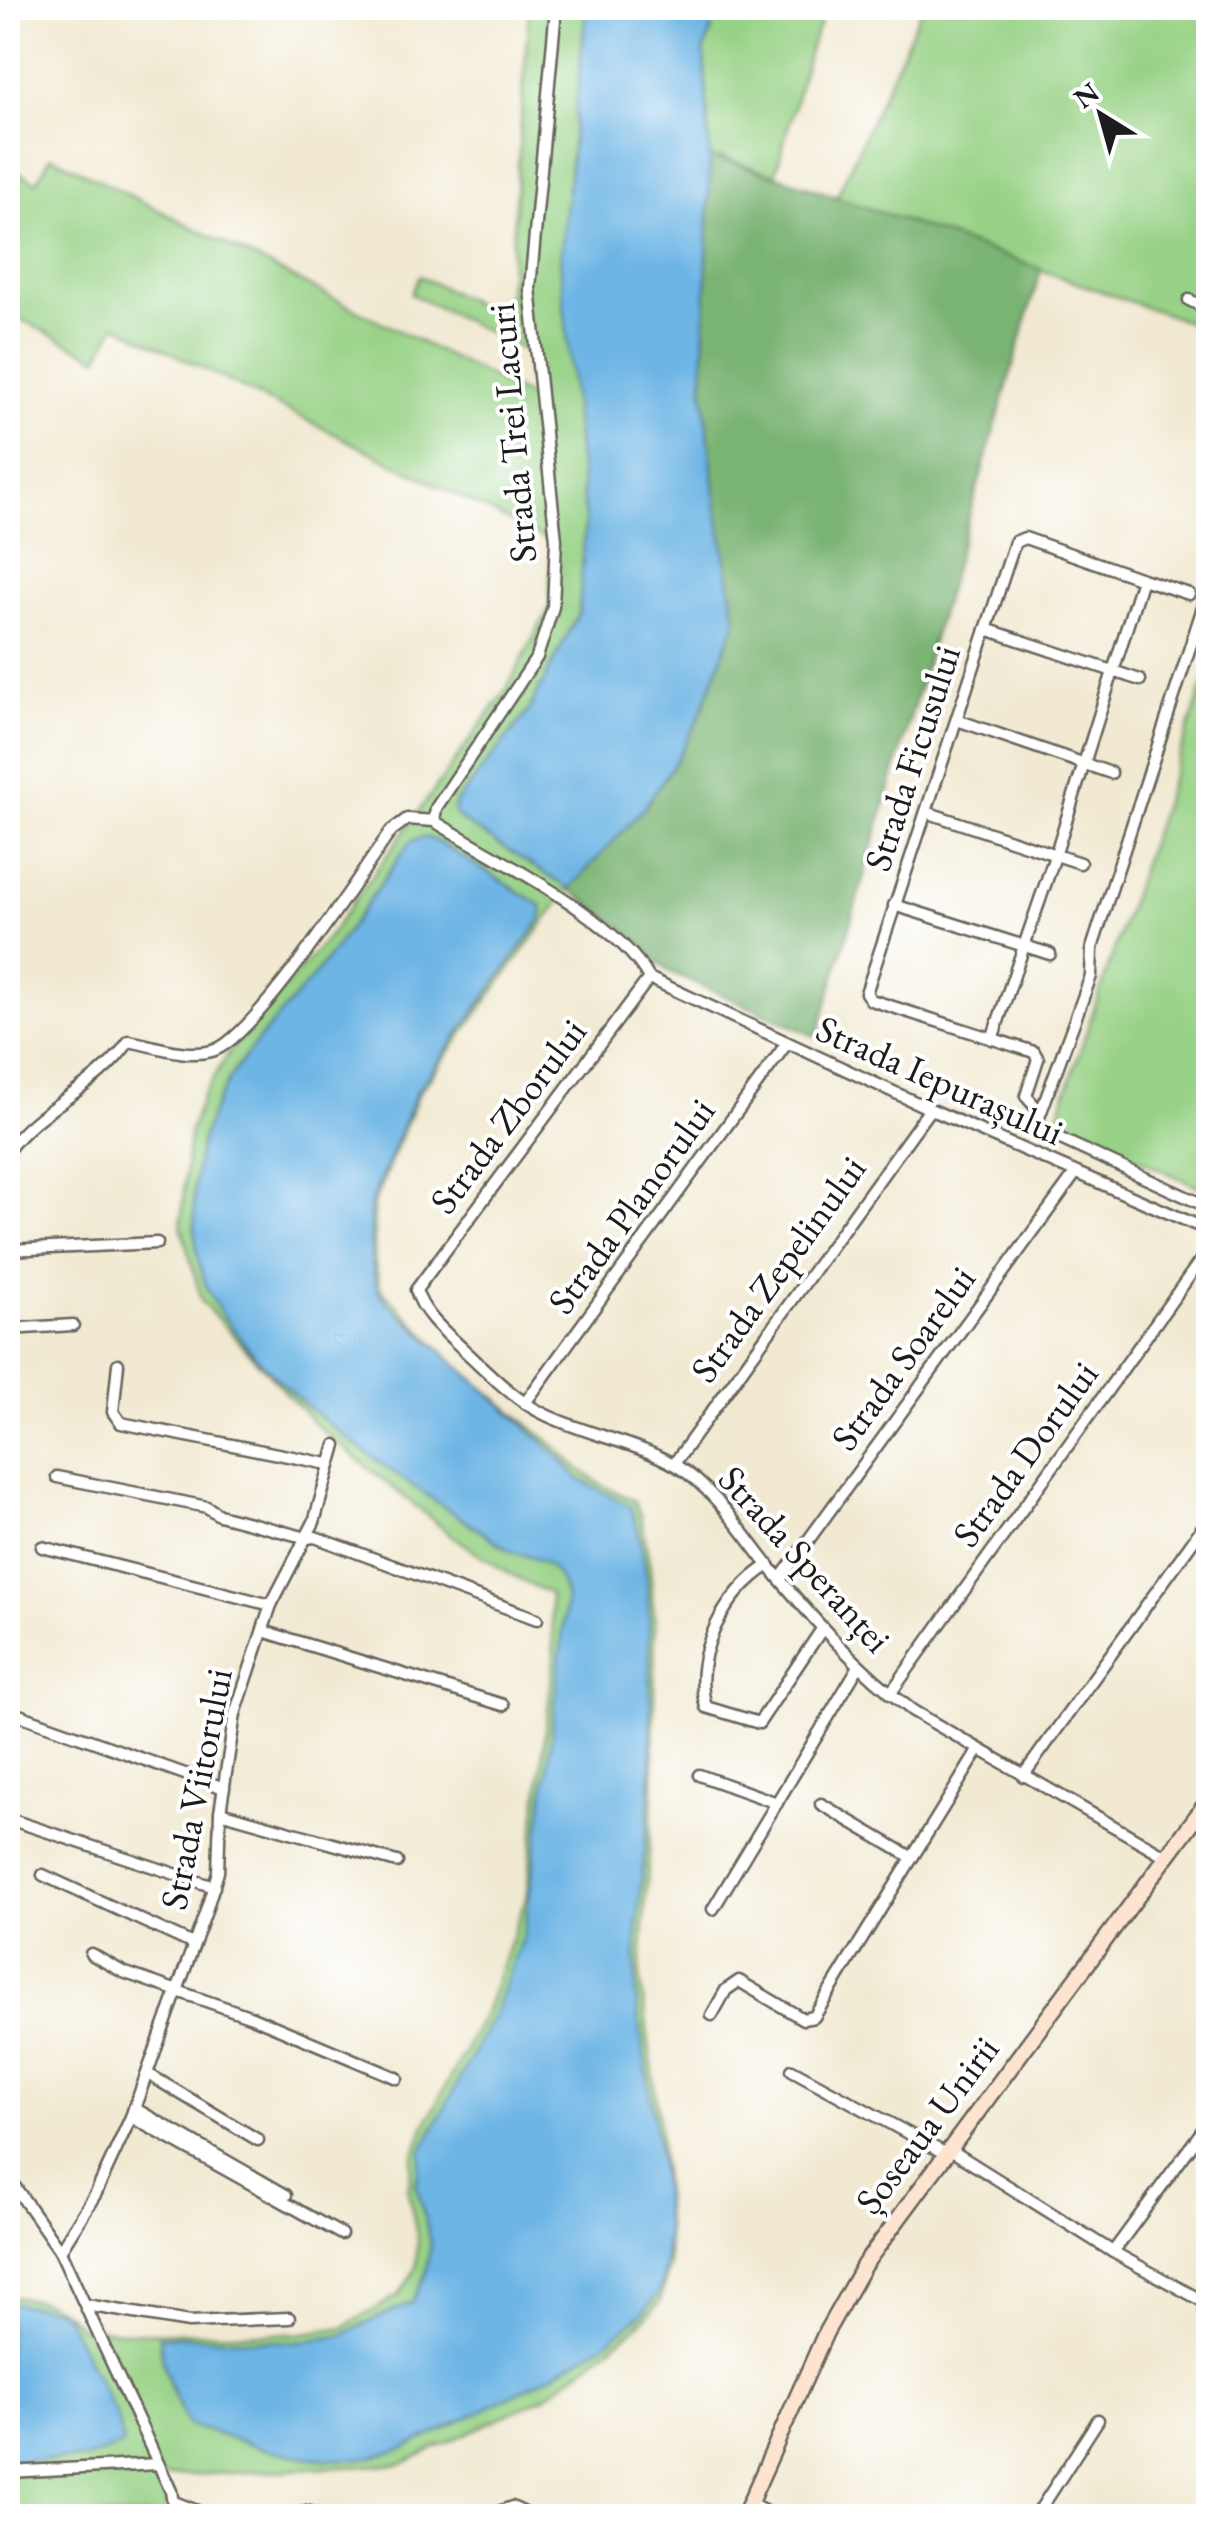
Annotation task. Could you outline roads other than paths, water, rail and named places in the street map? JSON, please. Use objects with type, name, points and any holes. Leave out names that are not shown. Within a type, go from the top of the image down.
[{"type":"main road","name":"Șoseaua Unirii","points":[[747,2510],[848,2290],[1208,1801]]},
{"type":"street","name":"Strada Trei Lacuri","points":[[434,822],[436,808],[537,657],[553,607],[556,540],[530,288],[556,8]]},
{"type":"street","points":[[1189,300],[1208,309]]},
{"type":"street","name":"Strada Ficusului","points":[[1038,1116],[1026,1096],[1038,1060],[1036,1054],[868,998],[866,992],[1014,544],[1021,538],[1189,594]]},
{"type":"street","points":[[992,1038],[1055,856],[1142,579]]},
{"type":"street","points":[[1038,1116],[1091,976],[1092,948],[1208,592]]},
{"type":"street","points":[[986,629],[1140,680]]},
{"type":"street","points":[[957,720],[1110,774]]},
{"type":"street","points":[[926,812],[1080,864]]},
{"type":"street","points":[[8,1150],[48,1110],[108,1069],[129,1041],[188,1052],[210,1052],[227,1046],[276,992],[390,831],[408,819],[434,822],[602,925],[627,948],[649,978]]},
{"type":"street","points":[[894,905],[1050,954]]},
{"type":"street","name":"Strada Iepurașului","points":[[649,978],[930,1109],[1208,1230]]},
{"type":"street","name":"Strada Zborului","points":[[416,1290],[649,978]]},
{"type":"street","name":"Strada Planorului","points":[[525,1404],[787,1043]]},
{"type":"street","name":"Strada Zepelinului","points":[[674,1464],[930,1109]]},
{"type":"street","name":"Strada Iepurașului","points":[[1038,1116],[1044,1131],[1208,1208]]},
{"type":"street","name":"Strada Soarelui","points":[[780,1578],[1075,1174]]},
{"type":"street","points":[[8,1250],[157,1242]]},
{"type":"street","name":"Strada Dorului","points":[[890,1694],[1208,1250]]},
{"type":"street","name":"Strada Speranței","points":[[416,1290],[432,1318],[525,1404],[566,1424],[674,1464],[716,1502],[822,1629],[890,1694],[934,1726],[1167,1858]]},
{"type":"street","points":[[8,1330],[73,1325]]},
{"type":"street","points":[[118,1364],[113,1412],[121,1423],[328,1464]]},
{"type":"street","name":"Strada Viitorului","points":[[60,2251],[96,2193],[133,2112],[214,1888],[220,1812],[235,1714],[271,1605],[318,1510],[336,1445]]},
{"type":"street","points":[[57,1477],[207,1507],[219,1515],[315,1537],[537,1619]]},
{"type":"street","points":[[1023,1776],[1208,1520]]},
{"type":"street","points":[[42,1548],[271,1605]]},
{"type":"street","points":[[768,1565],[750,1576],[732,1595],[710,1638],[704,1676],[706,1707],[760,1723],[822,1629]]},
{"type":"street","points":[[263,1631],[503,1706]]},
{"type":"street","points":[[712,1909],[859,1666]]},
{"type":"street","points":[[8,1710],[224,1788]]},
{"type":"street","points":[[712,2015],[730,1985],[739,1981],[803,2019],[814,2017],[978,1751]]},
{"type":"street","points":[[700,1775],[777,1802]]},
{"type":"street","points":[[821,1804],[912,1857]]},
{"type":"street","points":[[220,1812],[397,1862]]},
{"type":"street","points":[[18,1822],[214,1888]]},
{"type":"street","points":[[43,1875],[193,1944]]},
{"type":"street","points":[[91,1954],[123,1972],[166,1989],[176,1988],[397,2078]]},
{"type":"street","points":[[792,2070],[948,2152],[1113,2252],[1208,2304]]},
{"type":"street","points":[[148,2074],[258,2140]]},
{"type":"street","points":[[133,2112],[286,2195]]},
{"type":"street","points":[[133,2112],[341,2234]]},
{"type":"street","points":[[1113,2252],[1208,2123]]},
{"type":"street","points":[[8,2178],[60,2251],[158,2464],[174,2502],[175,2516]]},
{"type":"street","points":[[86,2305],[188,2322],[289,2318]]},
{"type":"street","points":[[1036,2516],[1098,2420]]},
{"type":"street","points":[[8,2472],[158,2464]]},
{"type":"street","points":[[174,2502],[210,2516]]},
{"type":"street","points":[[1204,2516],[1208,2506]]},
{"type":"street","points":[[487,2516],[512,2508],[530,2516]]},
{"type":"street","points":[[747,2510],[773,2516]]},
{"type":"street","points":[[293,2516],[306,2511],[326,2516]]},
{"type":"water","points":[[586,8],[719,8],[704,52],[710,157],[703,388],[716,502],[736,620],[699,717],[674,764],[644,808],[569,889],[459,819],[454,812],[456,802],[528,712],[579,612],[585,522],[560,262]]},
{"type":"water","points":[[424,837],[435,840],[543,908],[541,920],[417,1091],[370,1205],[371,1257],[377,1289],[390,1305],[558,1455],[579,1479],[630,1506],[637,1526],[649,1608],[651,1751],[636,1999],[662,2181],[666,2247],[659,2291],[643,2312],[582,2357],[403,2449],[374,2456],[320,2459],[268,2450],[188,2425],[166,2371],[160,2336],[296,2342],[340,2336],[412,2302],[425,2275],[431,2243],[416,2185],[422,2150],[495,2012],[524,1932],[566,1600],[560,1579],[548,1566],[512,1552],[390,1470],[270,1372],[238,1336],[204,1281],[196,1240],[194,1194],[204,1133],[234,1072],[312,978],[410,842]]},
{"type":"water","points":[[8,2303],[54,2309],[65,2315],[117,2417],[123,2444],[87,2459],[8,2461]]}]
